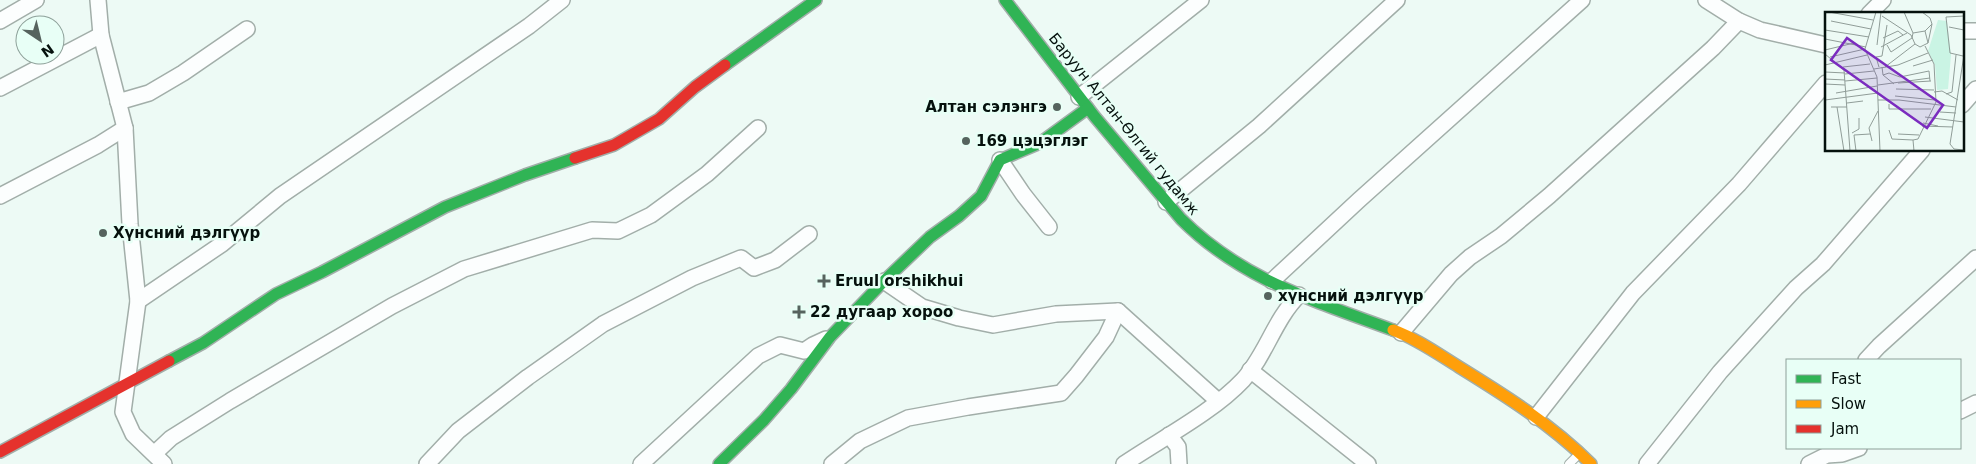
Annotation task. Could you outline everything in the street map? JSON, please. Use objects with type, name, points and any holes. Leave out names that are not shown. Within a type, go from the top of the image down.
[{"type":"street","points":[[0,21],[36,0]]},
{"type":"street","points":[[98,0],[102,34],[125,128],[130,224],[138,301],[123,412],[133,434],[159,459],[171,438],[230,400],[392,306],[464,268],[592,230],[618,230],[651,215],[707,174],[758,128]]},
{"type":"street","points":[[138,301],[222,244],[280,196],[529,26],[562,0]]},
{"type":"street","points":[[0,452],[203,343],[276,294],[445,207],[525,175],[614,145],[659,120],[695,88],[816,0]]},
{"type":"street","points":[[719,464],[764,420],[791,389],[830,338],[884,281],[930,237],[959,216],[981,196],[1000,160],[1040,143],[1201,0]]},
{"type":"street","points":[[1166,202],[1259,126],[1397,0]]},
{"type":"street","points":[[1272,281],[1358,200],[1582,0]]},
{"type":"street","points":[[1706,0],[1739,22],[1760,30],[1825,45]]},
{"type":"street","points":[[1870,12],[1883,0]]},
{"type":"street","name":"Баруун Алтан-Өлгий гудамж","points":[[1010,2],[1084,103],[1166,202],[1196,234],[1225,257],[1246,270],[1299,294],[1401,333],[1436,353],[1536,417],[1591,464]]},
{"type":"street","points":[[1401,333],[1450,274],[1470,257],[1501,236],[1549,196],[1713,48],[1739,22]]},
{"type":"street","points":[[118,102],[149,93],[184,73],[247,29]]},
{"type":"street","points":[[0,88],[102,34]]},
{"type":"street","points":[[1536,417],[1633,293],[1739,184],[1825,84]]},
{"type":"street","points":[[1964,103],[1976,89]]},
{"type":"street","points":[[0,196],[98,145],[125,128]]},
{"type":"street","points":[[1647,464],[1720,372],[1796,288],[1823,264],[1921,151]]},
{"type":"street","points":[[1000,160],[1023,194],[1049,227]]},
{"type":"street","points":[[427,464],[458,431],[528,377],[603,324],[692,278],[741,258],[754,268],[775,260],[809,234]]},
{"type":"street","points":[[1867,359],[1976,258]]},
{"type":"street","points":[[884,281],[922,307],[959,318],[993,325],[1056,314],[1118,311],[1218,401]]},
{"type":"street","points":[[1124,464],[1170,435],[1218,401],[1242,381],[1286,307],[1299,294]]},
{"type":"street","points":[[832,464],[860,441],[908,418],[968,406],[1060,393],[1076,376],[1106,337],[1118,311]]},
{"type":"street","points":[[641,464],[758,356],[780,345],[804,351],[830,338]]},
{"type":"street","points":[[1250,370],[1368,464]]},
{"type":"street","points":[[1961,411],[1976,403]]},
{"type":"street","points":[[1170,435],[1178,447],[1179,464]]},
{"type":"street","points":[[1809,464],[1826,451],[1842,454],[1856,449]]},
{"type":"lane","points":[[1569,464],[1580,453]]},
{"type":"traffic: fast","points":[[725,65],[816,0]]},
{"type":"traffic: fast","points":[[1005,0],[1095,117],[1181,219],[1204,240],[1254,273],[1281,286],[1393,330]]},
{"type":"traffic: fast","points":[[719,464],[764,420],[791,389],[830,337],[884,281],[930,237],[959,216],[981,196],[1000,160],[1040,143],[1088,108]]},
{"type":"traffic: fast","points":[[169,361],[203,343],[276,294],[445,207],[525,175],[575,158]]},
{"type":"traffic: slow","points":[[1393,330],[1427,347],[1511,400],[1561,436],[1591,464]]},
{"type":"traffic: jam","points":[[575,158],[614,145],[659,119],[695,87],[725,65]]},
{"type":"traffic: jam","points":[[0,452],[169,361]]},
{"type":"place","name":"Алтан сэлэнгэ","points":[[1057,107]]},
{"type":"place","name":"169 цэцэглэг","points":[[966,141]]},
{"type":"place","name":"Хүнсний дэлгүүр","points":[[103,233]]},
{"type":"place","name":"Eruul orshikhui","points":[[824,281]]},
{"type":"place","name":"хүнсний дэлгүүр","points":[[1268,296]]},
{"type":"place","name":"22 дугаар хороо","points":[[799,312]]}]
